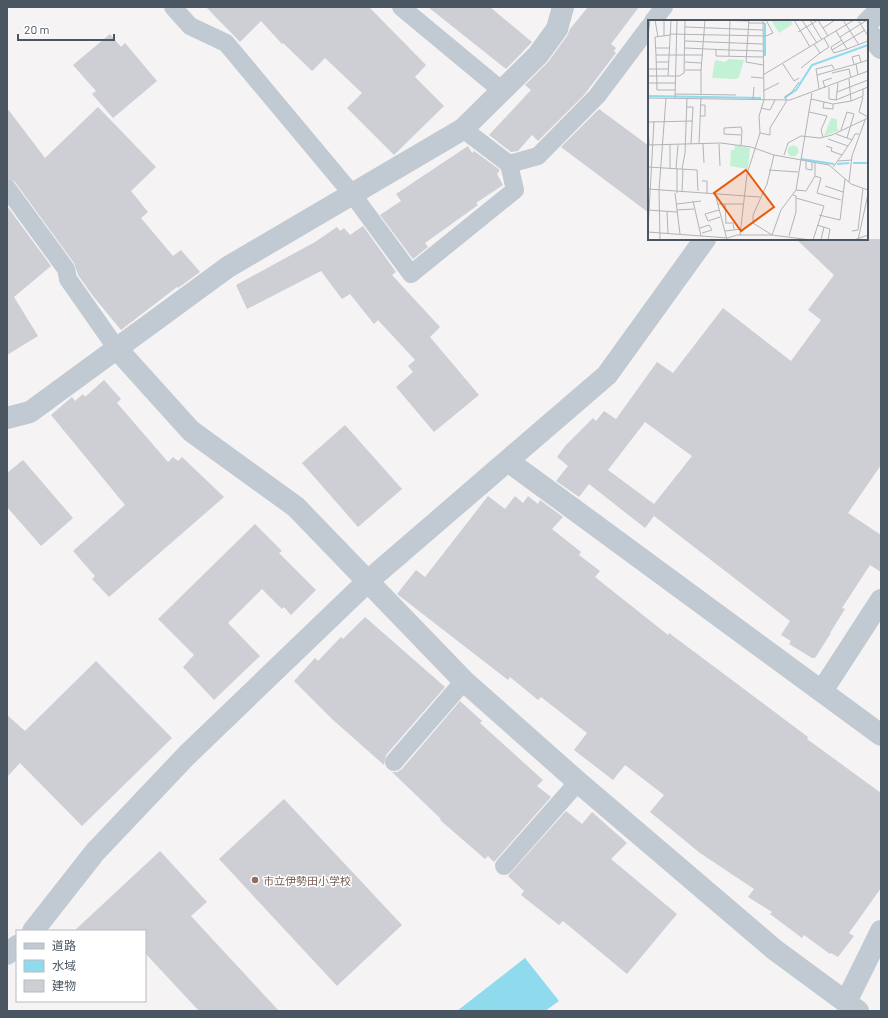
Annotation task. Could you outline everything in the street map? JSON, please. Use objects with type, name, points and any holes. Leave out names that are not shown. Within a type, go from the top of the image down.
[{"type":"street","points":[[7,418],[30,412],[228,267],[353,195],[463,129],[538,54],[557,29],[563,7]]},
{"type":"street","points":[[868,21],[881,9]]},
{"type":"street","points":[[868,32],[881,48]]},
{"type":"street","points":[[35,930],[95,852],[186,755],[368,581],[607,375],[704,240]]},
{"type":"street","points":[[117,349],[191,431],[296,507],[464,681],[578,782],[775,950],[852,1007],[881,931]]},
{"type":"street","points":[[508,461],[881,735]]},
{"type":"street","points":[[822,691],[881,600]]},
{"type":"street","points":[[7,954],[16,947]]},
{"type":"lane","points":[[173,7],[190,26],[226,43],[353,195],[411,274],[515,190],[509,164],[463,129]]},
{"type":"lane","points":[[401,7],[501,90]]},
{"type":"lane","points":[[654,20],[664,7]]},
{"type":"lane","points":[[509,164],[538,156],[597,96],[648,28]]},
{"type":"lane","points":[[7,188],[66,269],[68,279],[117,349]]},
{"type":"lane","points":[[394,762],[464,681]]},
{"type":"lane","points":[[504,866],[578,782]]},
{"type":"water","points":[[525,958],[559,1001],[545,1011],[457,1011]]},
{"type":"building","points":[[206,7],[369,7],[426,65],[415,77],[444,106],[394,155],[347,108],[362,93],[325,58],[312,71],[283,43],[282,44],[261,21],[240,42]]},
{"type":"building","points":[[428,7],[490,7],[532,42],[506,69]]},
{"type":"building","points":[[588,7],[639,7],[611,44],[616,48],[614,51],[616,53],[584,95],[538,141],[532,135],[518,151],[511,152],[489,135],[531,90],[525,85],[548,62],[567,36],[570,29]]},
{"type":"building","points":[[110,34],[121,47],[125,43],[157,81],[113,118],[92,94],[96,91],[73,65]]},
{"type":"building","points":[[98,107],[156,167],[131,191],[148,212],[141,218],[173,256],[181,250],[200,272],[178,288],[177,287],[121,330],[93,296],[78,275],[74,263],[15,182],[7,178],[7,108],[45,158]]},
{"type":"building","points":[[599,109],[648,145],[648,212],[561,147]]},
{"type":"building","points":[[468,146],[472,153],[474,151],[500,170],[497,174],[503,185],[476,203],[478,205],[425,243],[428,247],[413,259],[380,215],[401,201],[396,194]]},
{"type":"building","points":[[7,206],[51,266],[14,297],[38,336],[7,355]]},
{"type":"building","points":[[363,226],[396,272],[392,275],[440,327],[430,337],[479,395],[434,432],[396,387],[413,372],[408,366],[415,360],[378,320],[374,324],[350,294],[342,299],[321,271],[247,309],[236,285],[315,242],[337,227],[340,231],[344,228],[350,235]]},
{"type":"building","points":[[881,239],[881,465],[848,513],[881,535],[881,572],[870,565],[842,608],[845,609],[815,658],[812,658],[789,644],[791,641],[781,635],[790,621],[654,516],[645,528],[589,484],[579,497],[556,481],[568,466],[557,457],[566,445],[593,418],[596,421],[604,411],[616,419],[657,362],[673,373],[723,308],[791,361],[821,320],[808,310],[834,275],[797,240]],"holes":[[[645,422],[692,456],[654,504],[608,470]]]},
{"type":"building","points":[[104,380],[121,399],[117,403],[168,462],[173,457],[178,461],[182,457],[224,497],[109,597],[92,579],[95,576],[73,551],[125,505],[51,415],[72,397],[75,401],[83,394],[85,397]]},
{"type":"building","points":[[345,425],[402,489],[358,527],[302,463]]},
{"type":"building","points":[[23,460],[73,518],[41,546],[7,507],[7,473]]},
{"type":"building","points":[[488,496],[505,509],[515,496],[523,503],[528,496],[538,504],[540,500],[563,517],[552,529],[581,552],[579,555],[600,571],[595,577],[668,635],[669,633],[808,737],[807,739],[881,793],[881,888],[849,933],[854,936],[838,957],[831,953],[830,954],[804,935],[802,938],[770,914],[772,912],[748,897],[754,889],[700,853],[650,812],[664,795],[625,765],[613,780],[574,750],[587,733],[541,697],[538,700],[510,677],[508,680],[397,594],[416,570],[425,577]]},
{"type":"building","points":[[255,524],[282,551],[279,553],[316,590],[291,615],[284,607],[282,609],[262,589],[228,623],[260,656],[214,700],[183,667],[194,655],[158,619]]},
{"type":"building","points":[[365,617],[445,687],[386,755],[384,765],[332,719],[294,681],[315,658],[318,661],[341,637],[343,639]]},
{"type":"building","points":[[96,661],[172,738],[82,826],[20,763],[7,777],[7,715],[25,731]]},
{"type":"building","points":[[460,701],[482,721],[480,723],[543,780],[537,786],[551,797],[494,862],[488,856],[485,859],[440,820],[441,819],[392,772],[397,772],[402,769]]},
{"type":"building","points":[[284,799],[402,925],[337,986],[219,859]]},
{"type":"building","points":[[566,811],[582,824],[592,812],[627,843],[611,859],[677,914],[627,974],[563,921],[559,925],[521,895],[524,891],[508,876]]},
{"type":"building","points":[[160,851],[207,902],[191,916],[279,1011],[199,1011],[146,954],[146,930],[75,930]]},
{"type":"place","name":"市立伊勢田小学校","points":[[255,880]]}]
